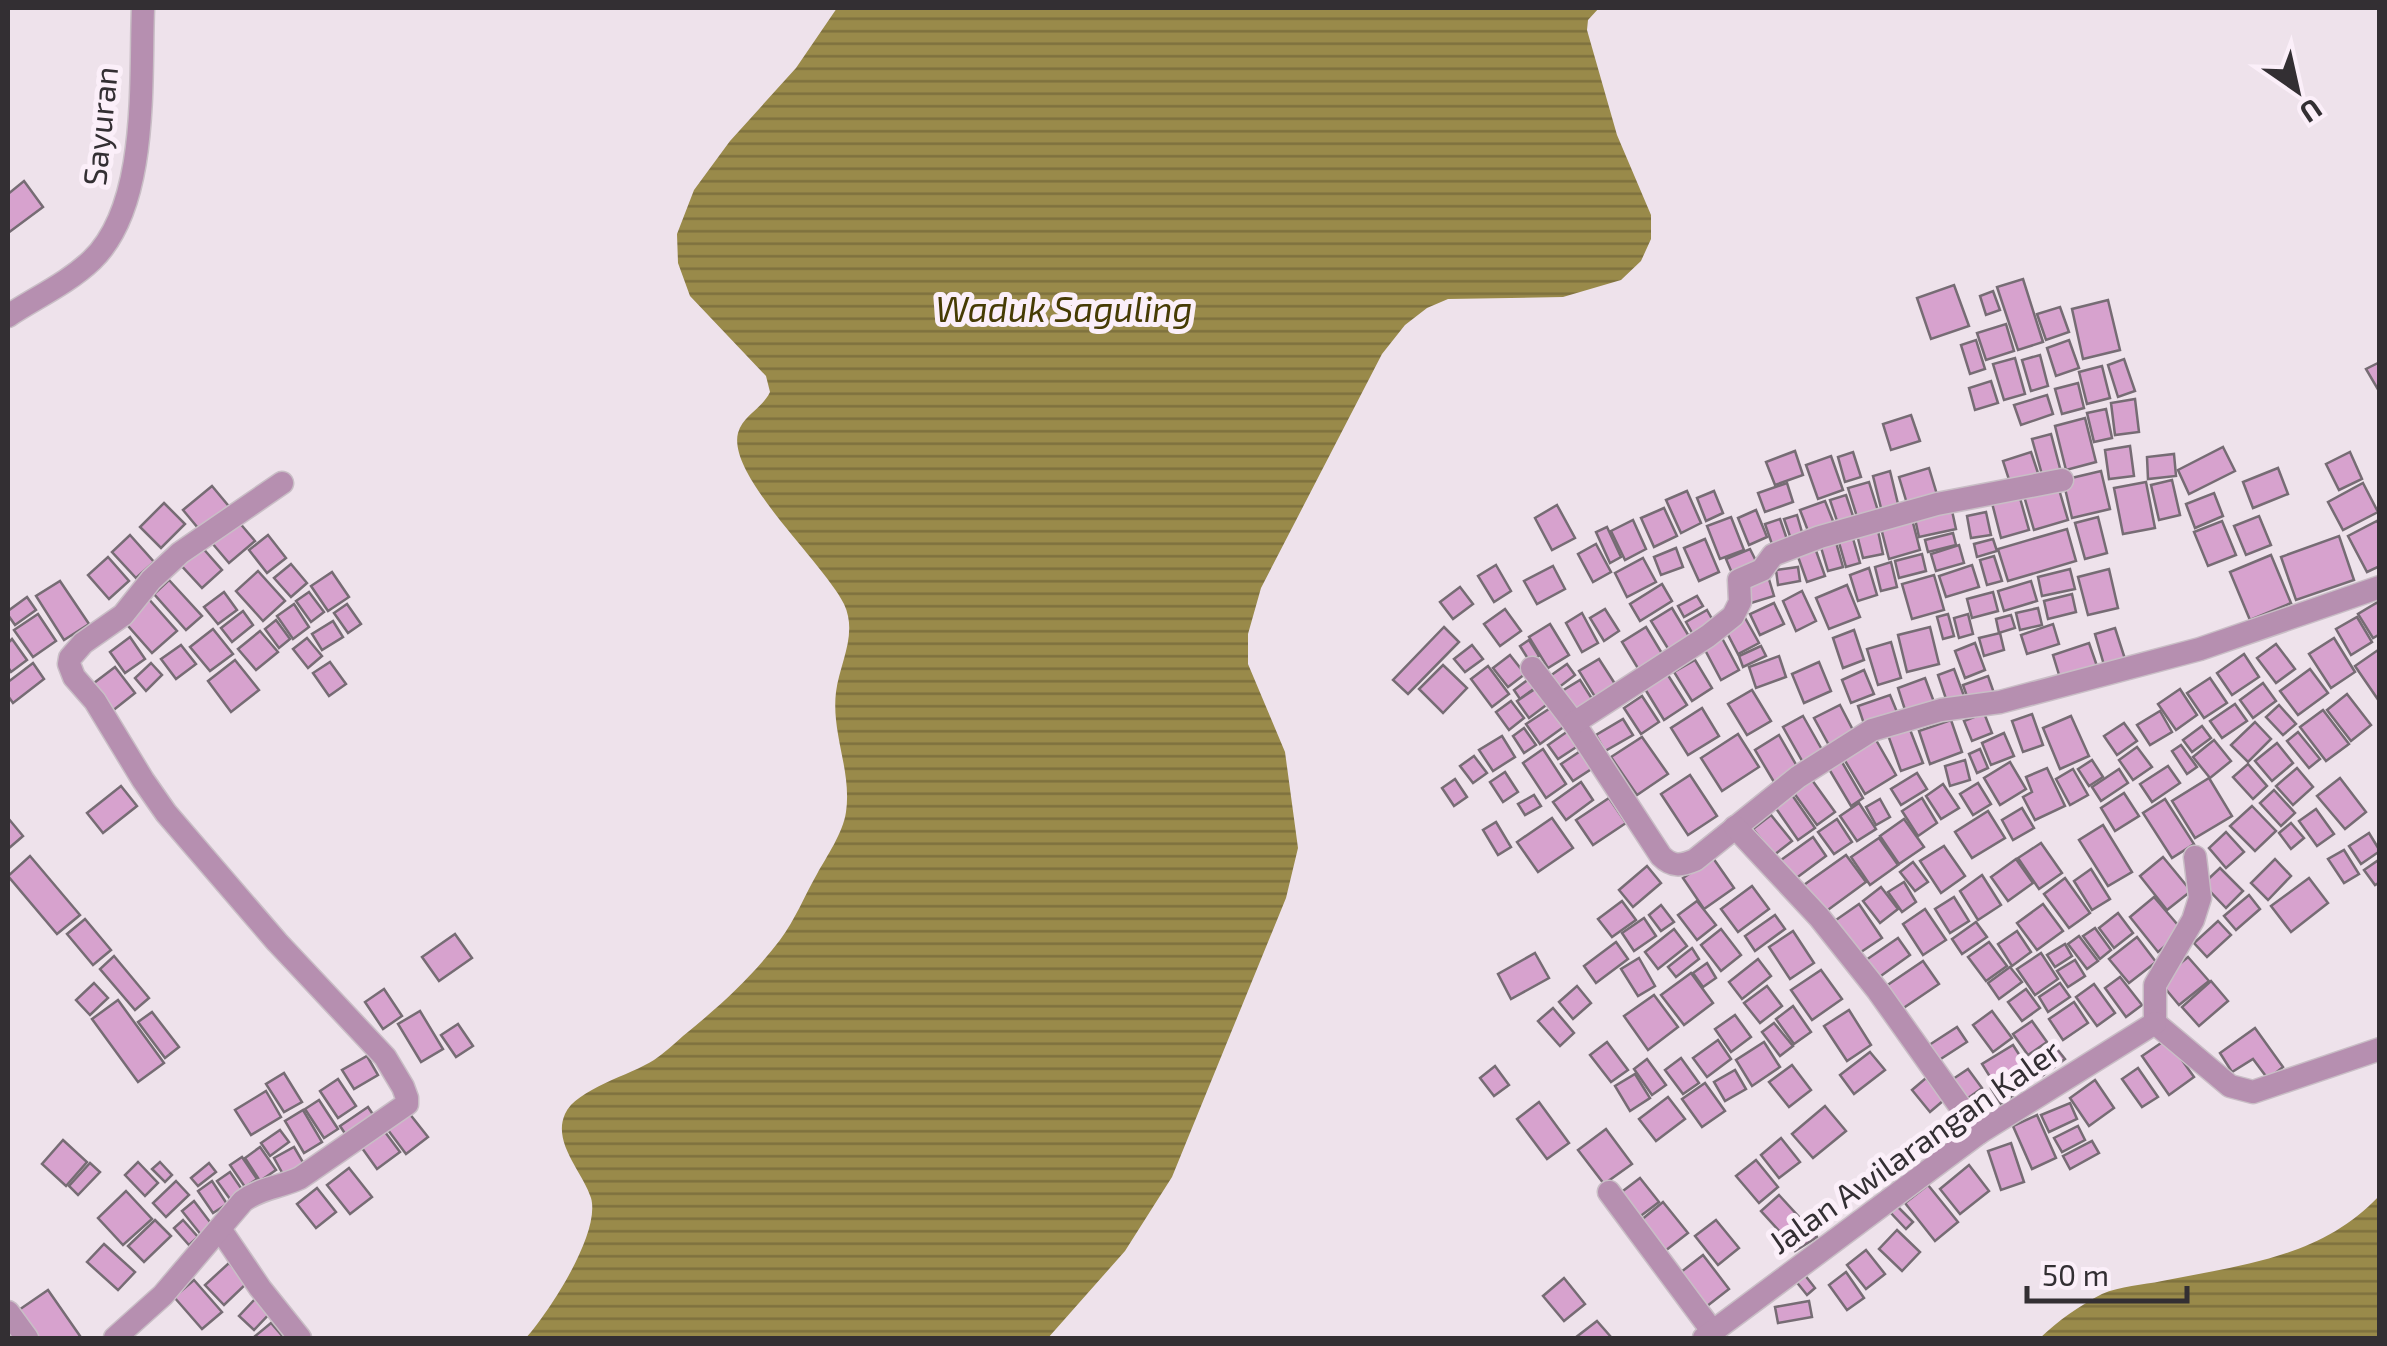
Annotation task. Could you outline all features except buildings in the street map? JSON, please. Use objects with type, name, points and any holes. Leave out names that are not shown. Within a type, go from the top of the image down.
[{"type":"street","name":"Sayuran","points":[[8,316],[92,261],[112,237],[122,215],[137,156],[143,8]]},
{"type":"street","points":[[1574,723],[1733,616],[1740,602],[1738,580],[1762,570],[1773,554],[1937,504],[2062,480]]},
{"type":"street","points":[[115,1338],[163,1294],[243,1201],[254,1193],[300,1178],[400,1111],[408,1098],[384,1057],[277,942],[166,813],[69,664],[84,643],[123,615],[180,553],[282,483]]},
{"type":"street","points":[[1532,668],[1574,723],[1661,856],[1682,866],[1695,860],[1798,777],[1872,730],[1941,710],[2000,702],[2200,648],[2380,587]]},
{"type":"street","points":[[1736,826],[1819,917],[1878,990],[1979,1134]]},
{"type":"street","points":[[2194,857],[2200,898],[2193,920],[2155,985],[2155,1023],[2230,1086],[2253,1092],[2380,1049]]},
{"type":"street","name":"Jalan Awilarangan Kaler","points":[[1708,1335],[1979,1134],[2155,1023]]},
{"type":"street","points":[[1609,1192],[1708,1335]]},
{"type":"street","points":[[220,1229],[300,1338]]},
{"type":"street","points":[[8,1312],[27,1338]]},
{"type":"water","name":"Waduk Saguling","points":[[837,8],[1599,8],[1588,20],[1587,30],[1617,135],[1651,215],[1651,239],[1641,261],[1621,280],[1563,297],[1448,299],[1427,308],[1405,325],[1382,354],[1261,588],[1248,634],[1248,664],[1285,752],[1298,848],[1286,898],[1172,1177],[1125,1251],[1048,1338],[526,1338],[571,1271],[592,1213],[591,1198],[562,1136],[565,1114],[580,1097],[658,1057],[746,979],[790,924],[844,820],[846,782],[835,707],[849,637],[848,615],[833,586],[747,472],[739,451],[738,433],[770,392],[766,376],[690,296],[678,263],[677,234],[694,190],[730,141],[796,68]]},
{"type":"water","points":[[2379,1196],[2379,1338],[2040,1338],[2077,1308],[2109,1291],[2250,1263],[2306,1246],[2356,1217]]}]
